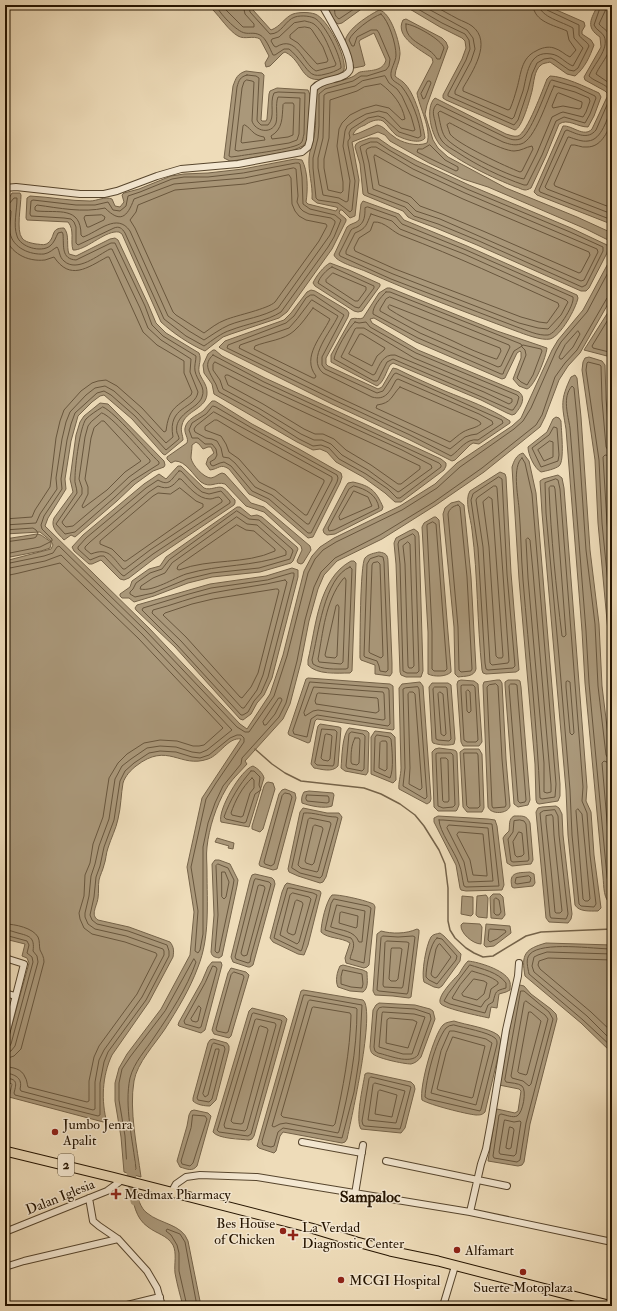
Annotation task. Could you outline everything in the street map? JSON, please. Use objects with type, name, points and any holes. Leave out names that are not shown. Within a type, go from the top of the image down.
[{"type":"highway","name":"2","points":[[5,1151],[305,1226],[357,1242],[612,1306]]},
{"type":"street","points":[[5,188],[16,187],[80,194],[104,194],[117,191],[157,176],[181,170],[238,164],[302,152],[308,147],[310,140],[314,88],[320,83],[344,76],[350,68],[345,52],[322,5]]},
{"type":"street","points":[[5,958],[24,964],[6,1028],[5,1038]]},
{"type":"street","points":[[470,1212],[486,1149],[506,1030],[518,976],[519,963]]},
{"type":"street","points":[[5,993],[15,996]]},
{"type":"street","points":[[302,1142],[362,1153]]},
{"type":"street","points":[[356,1194],[363,1145]]},
{"type":"street","points":[[386,1161],[507,1186]]},
{"type":"street","points":[[171,1193],[176,1184],[183,1178],[200,1175],[257,1178],[470,1212],[612,1242]]},
{"type":"street","name":"Dalan Iglesia","points":[[5,1232],[107,1191],[124,1180]]},
{"type":"street","points":[[90,1198],[93,1221],[118,1239],[147,1271],[155,1283],[162,1306]]},
{"type":"street","points":[[5,1267],[31,1259],[118,1239]]},
{"type":"street","points":[[443,1306],[455,1266]]},
{"type":"street","points":[[123,1306],[160,1297]]},
{"type":"water","points":[[212,5],[252,5],[253,10],[271,30],[293,14],[304,12],[315,14],[325,23],[335,39],[342,56],[344,70],[339,74],[327,78],[318,80],[312,79],[307,76],[291,56],[285,52],[270,66],[266,67],[265,63],[269,56],[260,39],[255,37],[243,38],[235,34],[213,10]]},
{"type":"water","points":[[333,5],[367,5],[342,23],[338,24],[332,17],[329,10],[329,8]]},
{"type":"water","points":[[403,5],[545,5],[584,22],[585,26],[582,34],[591,40],[594,45],[589,58],[579,73],[575,76],[567,74],[550,62],[539,67],[525,113],[518,128],[515,130],[443,98],[443,95],[462,59],[466,48],[465,41]]},
{"type":"water","points":[[598,5],[612,5],[611,224],[537,195],[534,192],[563,126],[567,126],[582,132],[589,131],[592,129],[607,97],[607,93],[605,91],[585,80],[584,77],[601,47],[600,37],[592,30],[591,26],[592,19]]},
{"type":"water","points":[[379,10],[387,16],[394,29],[400,54],[395,76],[403,82],[415,100],[425,138],[419,141],[411,141],[403,138],[396,135],[383,121],[378,120],[360,127],[353,135],[377,125],[384,128],[396,138],[405,142],[419,145],[427,143],[427,125],[417,93],[433,62],[432,58],[405,37],[401,26],[403,20],[406,19],[442,38],[448,47],[425,114],[433,140],[438,148],[448,157],[506,188],[612,233],[612,242],[586,229],[488,187],[463,179],[429,163],[390,141],[385,135],[378,132],[352,142],[359,180],[355,216],[350,218],[342,210],[340,210],[339,213],[346,219],[346,221],[332,249],[287,312],[279,318],[223,337],[205,351],[182,338],[161,322],[122,234],[119,232],[114,232],[103,236],[80,249],[73,250],[72,232],[68,222],[27,220],[27,198],[30,196],[82,201],[93,201],[109,198],[112,199],[115,206],[120,207],[124,202],[122,195],[124,193],[139,189],[171,176],[243,169],[295,159],[302,160],[304,164],[307,186],[306,202],[308,204],[336,211],[338,208],[317,203],[312,199],[309,158],[315,131],[315,93],[322,86],[327,84],[353,77],[360,72],[379,69],[382,67],[386,60],[374,33],[360,40],[359,42],[364,66],[354,68],[345,41],[354,27]]},
{"type":"water","points":[[246,71],[262,73],[264,75],[262,121],[266,121],[267,119],[270,91],[277,88],[308,90],[310,95],[308,135],[307,141],[303,146],[291,151],[239,160],[230,161],[224,158],[233,86],[237,77]]},
{"type":"water","points":[[550,76],[555,76],[581,85],[599,93],[601,97],[588,127],[569,122],[562,122],[559,124],[531,188],[523,190],[507,184],[457,158],[448,152],[438,142],[430,122],[430,108],[435,98],[506,134],[518,136],[526,127],[547,79]]},
{"type":"water","points":[[370,138],[378,138],[417,161],[607,245],[607,253],[589,288],[586,291],[581,291],[477,245],[412,219],[403,211],[364,195],[360,164],[355,147],[359,142]]},
{"type":"water","points":[[12,193],[20,193],[21,195],[19,230],[20,235],[26,241],[44,245],[48,243],[57,229],[64,228],[67,234],[69,254],[76,256],[110,239],[115,238],[118,240],[156,323],[166,333],[199,353],[199,372],[206,386],[206,398],[200,406],[184,420],[181,429],[183,440],[165,455],[132,419],[104,395],[92,402],[78,416],[71,441],[65,479],[66,489],[48,518],[45,526],[149,628],[240,724],[247,729],[270,694],[283,655],[304,571],[312,556],[320,547],[334,538],[400,506],[435,484],[457,463],[512,426],[521,418],[552,350],[558,340],[583,310],[612,256],[612,297],[580,353],[568,366],[559,380],[540,427],[484,472],[436,505],[382,539],[337,561],[324,575],[318,589],[309,621],[301,662],[290,704],[283,719],[245,761],[247,764],[228,786],[219,803],[209,832],[207,850],[207,920],[202,956],[195,975],[183,999],[165,1029],[142,1061],[134,1081],[132,1104],[141,1177],[124,1172],[121,1137],[115,1101],[115,1083],[119,1068],[127,1054],[161,1009],[190,955],[194,912],[187,867],[202,798],[241,739],[236,739],[228,743],[208,759],[189,761],[165,755],[147,759],[132,769],[124,780],[117,823],[107,850],[105,863],[99,880],[98,896],[94,916],[98,920],[129,927],[170,942],[174,953],[149,1002],[112,1055],[104,1080],[103,1097],[107,1123],[9,1097],[12,1084],[5,1082],[5,1050],[29,963],[27,958],[22,956],[25,944],[5,939],[5,561],[51,549],[53,545],[51,541],[40,532],[5,534],[5,205]]},
{"type":"water","points":[[363,201],[399,214],[404,220],[467,246],[577,295],[577,303],[571,315],[559,333],[554,337],[550,339],[538,338],[440,302],[339,260],[334,255],[347,227],[359,220],[361,204]]},
{"type":"water","points":[[330,263],[380,284],[362,311],[354,311],[315,286],[313,283],[325,266]]},
{"type":"water","points":[[387,288],[497,331],[547,348],[545,358],[537,377],[527,389],[519,386],[513,379],[521,358],[520,351],[517,353],[505,378],[502,379],[416,342],[374,318],[370,319],[372,323],[418,350],[519,392],[523,400],[521,406],[515,414],[512,415],[507,413],[481,400],[393,363],[390,365],[385,377],[377,386],[331,362],[331,355],[351,319],[363,318],[379,293]]},
{"type":"water","points":[[311,290],[347,310],[349,313],[326,358],[326,364],[328,366],[378,389],[382,387],[393,368],[397,369],[486,408],[510,421],[510,423],[479,444],[473,443],[452,461],[332,404],[219,347],[225,341],[284,320],[307,292]]},
{"type":"water","points":[[612,306],[612,359],[607,356],[584,350]]},
{"type":"water","points":[[213,350],[265,378],[441,459],[446,463],[444,470],[401,502],[395,502],[363,477],[336,462],[327,452],[320,449],[313,450],[297,442],[214,394],[212,384],[204,373],[203,365],[208,354]]},
{"type":"water","points":[[589,357],[602,361],[605,365],[606,399],[612,469],[612,675],[598,523],[595,460],[582,370],[585,358]]},
{"type":"water","points":[[575,375],[577,378],[581,417],[590,550],[599,624],[602,686],[612,768],[612,905],[605,896],[604,888],[585,683],[566,429],[563,408],[565,391],[571,377]]},
{"type":"water","points":[[212,401],[215,401],[252,424],[341,473],[342,477],[340,483],[313,537],[308,538],[266,502],[249,494],[229,469],[221,466],[210,470],[206,464],[208,458],[214,453],[211,447],[203,449],[196,442],[192,445],[192,461],[202,474],[211,478],[222,473],[225,474],[251,503],[264,507],[310,546],[311,550],[303,563],[298,563],[297,561],[302,550],[301,546],[264,512],[246,506],[225,484],[204,484],[183,463],[175,461],[171,463],[167,459],[167,457],[187,443],[185,428],[188,422],[203,411]]},
{"type":"water","points":[[100,403],[108,404],[164,461],[165,465],[164,467],[153,471],[135,484],[75,537],[71,535],[64,540],[54,528],[54,518],[73,492],[70,479],[76,435],[80,422],[84,416]]},
{"type":"water","points":[[556,417],[561,421],[561,463],[555,468],[541,472],[532,461],[528,447],[547,432],[553,419]]},
{"type":"water","points":[[523,453],[529,461],[536,493],[560,784],[560,796],[558,801],[539,804],[536,800],[535,764],[519,579],[512,467],[517,457]]},
{"type":"water","points":[[178,466],[181,466],[204,488],[223,488],[235,500],[234,505],[124,580],[120,579],[101,560],[89,564],[74,551],[72,547],[83,535],[144,484],[159,474],[166,479]]},
{"type":"water","points":[[500,472],[505,474],[506,477],[511,573],[519,670],[516,672],[486,674],[483,673],[482,670],[474,547],[468,510],[468,495],[470,491]]},
{"type":"water","points":[[558,475],[562,478],[564,488],[587,787],[586,801],[591,812],[594,855],[601,908],[598,911],[582,910],[575,905],[568,835],[566,790],[540,481]]},
{"type":"water","points":[[353,482],[369,487],[380,501],[383,507],[382,510],[335,534],[327,535],[323,530],[346,486],[348,483]]},
{"type":"water","points":[[459,501],[464,505],[471,577],[476,669],[471,675],[458,677],[455,674],[454,627],[443,514],[445,508],[451,503]]},
{"type":"water","points":[[237,507],[240,507],[251,516],[257,515],[262,517],[297,547],[298,549],[291,563],[260,572],[212,577],[188,583],[134,602],[129,598],[122,598],[120,596],[120,594],[130,587],[132,581],[149,569],[160,566],[166,557]]},
{"type":"water","points":[[434,517],[439,520],[451,670],[449,674],[440,676],[428,674],[428,632],[422,527],[424,523]]},
{"type":"water","points":[[414,529],[418,532],[419,536],[423,671],[421,677],[406,677],[401,675],[400,672],[394,543],[396,538]]},
{"type":"water","points":[[37,534],[51,542],[50,548],[5,558],[5,539]]},
{"type":"water","points":[[379,552],[386,555],[388,560],[392,663],[392,673],[390,676],[375,674],[375,665],[361,660],[360,658],[363,563],[366,557]]},
{"type":"water","points":[[351,561],[356,563],[352,671],[350,673],[322,672],[308,665],[316,619],[331,579],[340,569]]},
{"type":"water","points":[[292,568],[298,570],[298,577],[272,678],[264,695],[257,703],[251,714],[243,720],[240,719],[175,647],[135,608],[137,605],[210,584],[266,576]]},
{"type":"water","points":[[306,679],[390,684],[393,686],[394,729],[317,719],[315,721],[310,742],[308,743],[289,735],[288,733]]},
{"type":"water","points":[[500,680],[502,683],[510,806],[509,809],[503,812],[492,811],[488,807],[483,685],[484,682]]},
{"type":"water","points":[[508,680],[520,681],[530,800],[528,805],[518,807],[514,804],[505,685],[505,682]]},
{"type":"water","points":[[458,681],[474,681],[478,684],[482,742],[479,746],[463,746],[461,742],[457,684]]},
{"type":"water","points":[[420,682],[423,686],[431,799],[427,804],[399,789],[401,768],[399,688],[402,684]]},
{"type":"water","points":[[432,683],[448,683],[451,685],[455,739],[454,744],[441,745],[433,743],[432,741],[429,687]]},
{"type":"water","points":[[320,724],[341,728],[338,766],[333,769],[326,770],[314,768],[311,764],[317,730]]},
{"type":"water","points":[[349,728],[367,731],[369,733],[368,772],[366,775],[345,771],[341,768],[345,736]]},
{"type":"water","points":[[375,731],[391,733],[395,737],[396,780],[393,783],[371,774],[371,737]]},
{"type":"water","points":[[439,748],[454,750],[457,753],[459,805],[456,811],[438,811],[434,807],[432,752]]},
{"type":"water","points":[[464,749],[479,749],[482,754],[484,808],[482,812],[467,812],[463,807],[460,752]]},
{"type":"water","points":[[253,766],[260,771],[264,778],[249,827],[221,822],[223,809],[231,791],[242,774]]},
{"type":"water","points":[[268,782],[273,783],[275,789],[263,829],[260,832],[252,829],[252,826],[264,786]]},
{"type":"water","points":[[285,789],[295,793],[296,798],[277,869],[273,870],[260,866],[259,864],[279,794]]},
{"type":"water","points":[[309,791],[333,793],[332,806],[317,807],[302,803],[303,793]]},
{"type":"water","points":[[556,806],[562,814],[572,914],[568,923],[549,922],[546,918],[536,812],[538,808]]},
{"type":"water","points":[[303,808],[327,813],[339,813],[342,817],[326,877],[323,882],[320,883],[298,876],[289,872],[288,869],[300,812]]},
{"type":"water","points":[[438,816],[495,820],[504,885],[502,890],[461,890],[456,865],[434,822],[434,818]]},
{"type":"water","points":[[514,816],[526,817],[529,820],[533,860],[531,864],[512,866],[507,863],[503,838],[509,831],[510,821]]},
{"type":"water","points":[[217,838],[234,843],[233,849],[228,848],[229,846],[215,842]]},
{"type":"water","points":[[215,860],[230,864],[238,880],[222,956],[219,958],[211,954],[214,915],[212,864]]},
{"type":"water","points":[[530,872],[534,874],[535,883],[533,886],[512,887],[511,882],[513,875]]},
{"type":"water","points":[[255,874],[272,878],[275,884],[253,965],[248,967],[233,962],[231,957],[250,880],[252,875]]},
{"type":"water","points":[[287,883],[320,891],[321,893],[308,945],[304,955],[298,954],[273,942],[270,938],[282,892]]},
{"type":"water","points":[[493,894],[500,894],[503,897],[505,915],[502,919],[491,918],[490,897]]},
{"type":"water","points":[[332,895],[340,895],[374,904],[375,907],[369,965],[367,967],[364,968],[346,963],[345,958],[350,943],[327,936],[321,932],[326,907]]},
{"type":"water","points":[[486,895],[488,898],[487,918],[478,917],[476,915],[477,896]]},
{"type":"water","points":[[462,896],[473,897],[473,914],[471,916],[461,914]]},
{"type":"water","points":[[463,923],[480,924],[482,927],[481,944],[474,942],[465,935],[461,928]]},
{"type":"water","points":[[486,924],[510,926],[511,933],[494,946],[486,947],[484,945]]},
{"type":"water","points":[[417,929],[419,930],[419,933],[411,997],[375,995],[373,991],[377,934],[381,931],[399,933]]},
{"type":"water","points":[[440,933],[461,954],[460,961],[439,988],[424,982],[423,973],[424,960],[429,941],[433,935]]},
{"type":"water","points":[[546,943],[612,945],[612,1053],[581,1023],[525,976],[524,957],[529,950]]},
{"type":"water","points":[[468,961],[497,970],[506,976],[510,981],[510,990],[499,994],[497,1008],[491,1007],[489,1018],[449,1008],[441,1004],[441,997],[446,988],[459,974]]},
{"type":"water","points":[[212,962],[221,962],[222,965],[205,1030],[201,1033],[179,1026],[179,1022]]},
{"type":"water","points":[[343,965],[367,972],[367,986],[363,992],[350,991],[338,987],[337,974],[340,966]]},
{"type":"water","points":[[231,968],[246,972],[249,975],[231,1036],[229,1038],[214,1034],[212,1030],[228,973]]},
{"type":"water","points":[[520,985],[524,986],[531,994],[551,1009],[556,1014],[557,1019],[530,1124],[524,1162],[522,1165],[518,1166],[488,1161],[497,1109],[515,1113],[518,1111],[521,1091],[519,1089],[499,1085],[517,987]]},
{"type":"water","points":[[303,990],[363,1000],[366,1008],[367,1023],[357,1089],[347,1139],[345,1142],[342,1143],[283,1132],[274,1153],[257,1146],[301,991]]},
{"type":"water","points":[[379,1003],[415,1005],[433,1011],[435,1019],[419,1060],[411,1064],[407,1064],[378,1057],[371,1052],[370,1047],[373,1010]]},
{"type":"water","points":[[252,1008],[284,1016],[287,1019],[254,1136],[249,1140],[235,1139],[220,1136],[213,1132],[249,1011]]},
{"type":"water","points":[[454,1021],[489,1030],[498,1035],[500,1039],[501,1044],[485,1112],[481,1115],[457,1111],[422,1100],[425,1073],[439,1030],[443,1025]]},
{"type":"water","points":[[213,1039],[227,1043],[229,1050],[216,1100],[210,1106],[206,1106],[193,1101],[193,1098],[208,1043]]},
{"type":"water","points":[[367,1073],[411,1082],[414,1085],[415,1089],[405,1128],[401,1133],[361,1129],[359,1125],[359,1111],[365,1074]]},
{"type":"water","points":[[194,1110],[208,1113],[211,1116],[197,1166],[189,1170],[180,1167],[177,1161],[189,1115],[191,1111]]},
{"type":"water","points":[[130,1189],[135,1190],[141,1205],[147,1213],[152,1217],[176,1228],[185,1235],[188,1241],[201,1306],[183,1306],[175,1273],[175,1255],[173,1245],[168,1239],[148,1227],[140,1219]]},
{"type":"waterway","points":[[255,749],[272,764],[301,781],[364,788],[381,794],[400,804],[415,815],[424,826],[439,850],[445,864],[448,888],[448,921],[450,930],[455,938],[474,953],[483,957],[493,956],[526,936],[541,932],[612,929]]},
{"type":"waterway","points":[[130,1162],[135,1201]]},
{"type":"place","name":"Jumbo Jenra Apalit","points":[[55,1132]]},
{"type":"place","name":"Medmax Pharmacy","points":[[116,1194]]},
{"type":"place","name":"Bes House of Chicken","points":[[283,1231]]},
{"type":"place","name":"La Verdad Diagnostic Center","points":[[293,1235]]},
{"type":"place","name":"Alfamart","points":[[457,1250]]},
{"type":"place","name":"Suerte Motoplaza","points":[[523,1272]]},
{"type":"place","name":"MCGI Hospital","points":[[341,1280]]},
{"type":"district","name":"Sampaloc","points":[[370,1197]]}]
